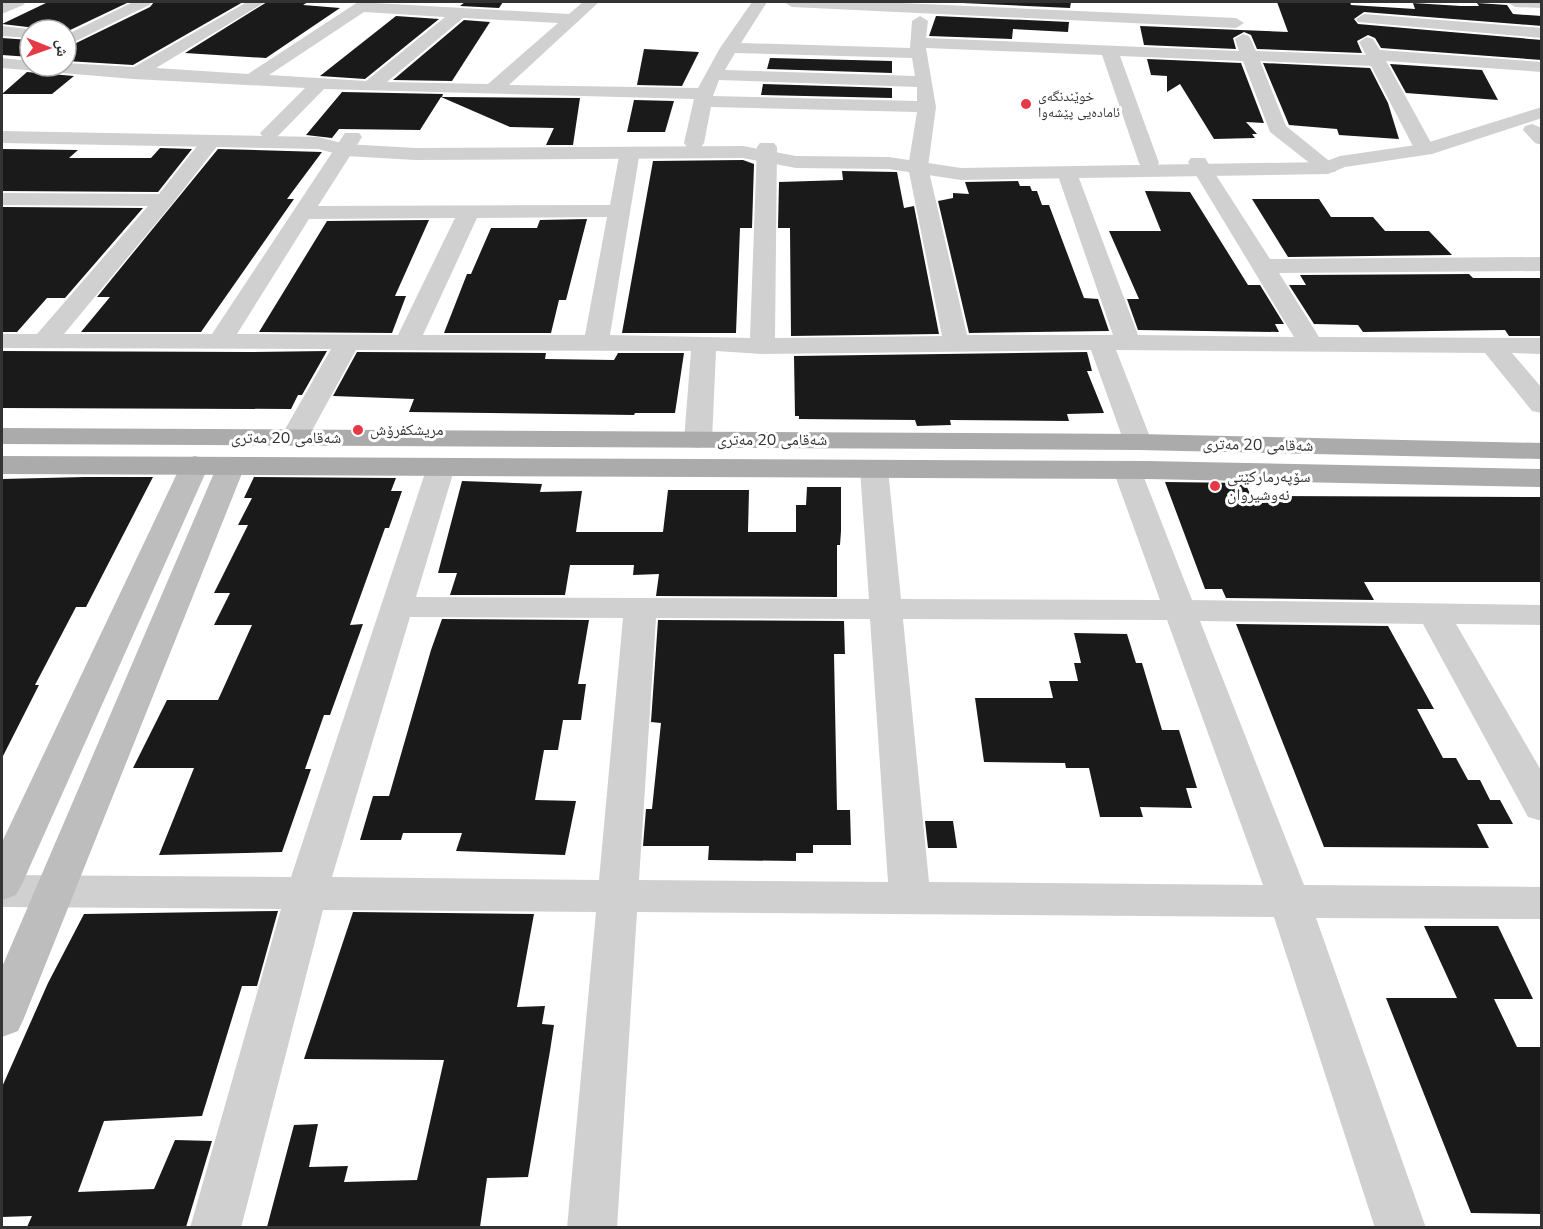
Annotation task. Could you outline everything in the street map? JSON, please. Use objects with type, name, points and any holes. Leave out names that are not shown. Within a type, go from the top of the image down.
[{"type":"main road","name":"شەقامی 20 مەتری","points":[[2,436],[698,440],[1133,456],[1540,460]]},
{"type":"main road","points":[[73,465],[93,437]]},
{"type":"main road","points":[[520,467],[528,439]]},
{"type":"main road","name":"شەقامی 20 مەتری","points":[[2,465],[874,469],[1133,456]]},
{"type":"main road","points":[[2,884],[195,465]]},
{"type":"main road","points":[[2,1018],[231,466]]},
{"type":"street","points":[[2,9],[18,2]]},
{"type":"street","points":[[78,34],[144,2]]},
{"type":"street","points":[[134,74],[257,2]]},
{"type":"street","points":[[492,90],[569,19],[592,2]]},
{"type":"street","points":[[694,143],[704,98],[713,75],[759,2]]},
{"type":"street","points":[[792,2],[922,8],[1104,9],[1236,23]]},
{"type":"street","points":[[1240,2],[1236,23],[1251,56],[1277,128],[1292,141],[1328,162]]},
{"type":"street","points":[[1515,2],[1542,3]]},
{"type":"street","points":[[249,81],[364,4],[569,19]]},
{"type":"street","points":[[922,8],[919,48],[927,107],[919,162],[956,344]]},
{"type":"street","points":[[1425,150],[1364,36],[1363,10],[1542,33]]},
{"type":"street","points":[[370,87],[460,12]]},
{"type":"street","points":[[335,23],[358,25]]},
{"type":"street","points":[[415,29],[437,31]]},
{"type":"street","points":[[2,31],[18,32]]},
{"type":"street","points":[[728,48],[1109,50],[1376,58],[1542,67]]},
{"type":"street","points":[[1109,50],[1149,163]]},
{"type":"street","points":[[2,63],[18,64]]},
{"type":"street","points":[[78,69],[318,85],[927,107]]},
{"type":"street","points":[[713,75],[925,82]]},
{"type":"street","points":[[270,133],[318,85]]},
{"type":"street","points":[[919,162],[961,174],[1066,173],[1328,162],[1425,150],[1471,137],[1535,129],[1542,112]]},
{"type":"street","points":[[2,129],[270,133],[416,154],[767,151]]},
{"type":"street","points":[[2,137],[318,143],[413,141],[743,143],[796,162],[919,162],[961,165],[1149,163],[1201,166]]},
{"type":"street","points":[[44,341],[165,200],[212,140]]},
{"type":"street","points":[[219,342],[349,143]]},
{"type":"street","points":[[596,342],[630,151]]},
{"type":"street","points":[[762,346],[767,151]]},
{"type":"street","points":[[1201,166],[1312,345]]},
{"type":"street","points":[[1066,173],[1129,344]]},
{"type":"street","points":[[5,202],[165,200]]},
{"type":"street","points":[[303,213],[620,211]]},
{"type":"street","points":[[407,342],[469,212]]},
{"type":"street","points":[[1263,266],[1542,264]]},
{"type":"street","points":[[2,341],[596,342],[762,346],[1101,343],[1542,346]]},
{"type":"street","points":[[294,438],[348,342]]},
{"type":"street","points":[[698,440],[704,343]]},
{"type":"street","points":[[1101,343],[1180,610],[1290,902],[1401,1227]]},
{"type":"street","points":[[1492,346],[1542,405]]},
{"type":"street","points":[[215,1227],[306,895],[441,466]]},
{"type":"street","points":[[874,469],[910,899]]},
{"type":"street","points":[[395,607],[1180,610],[1542,615]]},
{"type":"street","points":[[592,1227],[640,608]]},
{"type":"street","points":[[1434,614],[1542,807]]},
{"type":"street","points":[[2,891],[1542,903]]},
{"type":"building","points":[[48,2],[129,2],[78,26],[78,18],[18,18],[18,26],[2,24]]},
{"type":"building","points":[[154,2],[243,2],[133,65],[78,62],[78,42],[150,7]]},
{"type":"building","points":[[267,2],[308,2],[303,5],[340,8],[266,58],[185,53]]},
{"type":"building","points":[[465,2],[503,2],[499,8],[460,6]]},
{"type":"building","points":[[940,2],[1071,2],[1070,8]]},
{"type":"building","points":[[1277,2],[1350,2],[1351,5],[1415,9],[1413,3],[1461,6],[1479,6],[1477,3],[1507,5],[1513,14],[1542,16],[1542,26],[1364,12],[1354,19],[1358,24],[1542,40],[1542,60],[1381,48],[1375,38],[1368,35],[1357,41],[1362,53],[1257,49],[1251,35],[1244,32],[1233,38],[1236,49],[1144,45],[1140,26],[1288,32]]},
{"type":"building","points":[[396,16],[439,19],[365,79],[320,76]]},
{"type":"building","points":[[936,16],[1069,22],[1068,32],[1013,29],[1012,39],[929,36]]},
{"type":"building","points":[[464,20],[490,22],[452,81],[393,80]]},
{"type":"building","points":[[2,38],[18,39],[18,56],[2,55]]},
{"type":"building","points":[[644,49],[699,52],[682,86],[637,85]]},
{"type":"building","points":[[770,58],[892,61],[892,73],[767,69]]},
{"type":"building","points":[[1147,59],[1241,63],[1264,123],[1246,122],[1257,134],[1252,134],[1255,138],[1214,139],[1180,84],[1167,92],[1167,76],[1151,75]]},
{"type":"building","points":[[1263,63],[1370,68],[1388,103],[1399,139],[1339,135],[1337,129],[1289,125]]},
{"type":"building","points":[[1390,64],[1482,70],[1498,100],[1406,93]]},
{"type":"building","points":[[20,78],[72,78],[52,94],[2,94]]},
{"type":"building","points":[[763,84],[892,88],[892,98],[761,95]]},
{"type":"building","points":[[342,92],[443,94],[442,97],[580,98],[573,145],[546,145],[554,128],[510,127],[441,97],[420,130],[339,129],[332,138],[306,135]]},
{"type":"building","points":[[634,100],[674,101],[665,132],[627,132]]},
{"type":"building","points":[[160,148],[192,149],[158,192],[2,191],[2,149],[78,150],[69,158],[151,158]]},
{"type":"building","points":[[218,149],[322,152],[287,199],[294,199],[201,332],[81,332],[110,297],[97,297]]},
{"type":"building","points":[[743,160],[754,164],[752,228],[740,228],[736,333],[622,333],[653,161]]},
{"type":"building","points":[[842,171],[897,172],[904,208],[914,206],[939,334],[791,336],[790,228],[778,228],[779,182],[843,180]]},
{"type":"building","points":[[1018,181],[1020,186],[1030,186],[1032,191],[1037,191],[1042,205],[1049,205],[1084,298],[1098,299],[1109,331],[969,333],[938,201],[953,198],[953,193],[969,194],[965,182]]},
{"type":"building","points":[[1145,191],[1190,192],[1248,285],[1260,285],[1284,324],[1275,324],[1279,332],[1138,330],[1127,299],[1139,299],[1109,231],[1161,231]]},
{"type":"building","points":[[1252,199],[1319,199],[1331,217],[1373,217],[1385,231],[1429,231],[1452,255],[1288,257]]},
{"type":"building","points":[[2,207],[143,208],[65,298],[47,298],[17,332],[2,332]]},
{"type":"building","points":[[587,219],[566,300],[559,300],[551,333],[444,333],[467,274],[471,274],[491,228],[537,228],[540,220]]},
{"type":"building","points":[[429,220],[395,296],[406,296],[392,333],[259,332],[327,221]]},
{"type":"building","points":[[1469,274],[1473,278],[1542,278],[1542,336],[1509,336],[1505,330],[1363,332],[1358,325],[1314,324],[1289,285],[1306,285],[1300,275]]},
{"type":"building","points":[[2,351],[327,351],[302,395],[298,395],[291,409],[2,408]]},
{"type":"building","points":[[357,352],[546,353],[545,359],[614,360],[618,353],[684,353],[675,413],[635,413],[634,415],[409,412],[414,399],[333,396]]},
{"type":"building","points":[[1087,352],[1092,371],[1087,371],[1104,413],[1067,414],[1069,421],[950,420],[951,425],[917,426],[915,420],[799,419],[799,416],[795,416],[794,356]]},
{"type":"building","points":[[153,477],[86,607],[76,607],[35,685],[39,685],[2,758],[2,479]]},
{"type":"building","points":[[254,477],[396,478],[391,491],[402,491],[389,528],[385,528],[350,625],[363,624],[330,715],[324,715],[305,769],[311,769],[282,852],[159,855],[194,768],[133,768],[167,700],[218,700],[252,625],[214,625],[230,593],[214,593],[248,525],[238,525],[252,498],[244,498]]},
{"type":"building","points":[[462,481],[542,484],[540,492],[582,491],[576,532],[663,532],[668,490],[749,490],[748,532],[796,532],[796,505],[806,505],[807,487],[841,487],[841,531],[840,545],[837,545],[837,597],[656,596],[659,574],[633,575],[634,565],[570,565],[565,595],[450,595],[457,573],[438,573]]},
{"type":"building","points":[[1165,482],[1245,483],[1251,496],[1542,497],[1542,582],[1364,582],[1374,600],[1226,598],[1222,589],[1205,589]]},
{"type":"building","points":[[442,619],[589,620],[578,684],[586,684],[581,720],[563,720],[558,750],[544,750],[535,800],[576,801],[565,855],[456,851],[462,833],[403,833],[401,840],[360,840],[373,796],[389,796]]},
{"type":"building","points":[[658,620],[844,621],[845,654],[834,654],[837,810],[850,810],[851,845],[813,845],[813,853],[796,853],[796,861],[708,860],[709,846],[643,846],[646,809],[652,809],[661,723],[651,722]]},
{"type":"building","points":[[1236,624],[1388,626],[1434,709],[1417,709],[1443,758],[1456,758],[1468,780],[1480,780],[1490,800],[1500,800],[1513,824],[1477,824],[1489,848],[1324,847]]},
{"type":"building","points":[[1074,633],[1127,634],[1136,663],[1142,663],[1162,730],[1179,730],[1197,788],[1186,788],[1192,808],[1140,807],[1143,817],[1100,817],[1089,768],[1066,768],[1065,763],[984,762],[975,698],[1053,698],[1049,681],[1078,681],[1074,663],[1081,663]]},
{"type":"building","points":[[925,821],[953,821],[957,848],[928,848]]},
{"type":"building","points":[[278,911],[257,986],[242,986],[202,1116],[104,1121],[78,1192],[154,1189],[175,1140],[212,1141],[186,1227],[27,1227],[32,1216],[2,1217],[2,1087],[48,983],[84,914]]},
{"type":"building","points":[[353,912],[534,914],[517,1007],[545,1006],[542,1024],[554,1025],[550,1051],[528,1177],[487,1178],[480,1227],[267,1227],[294,1125],[318,1124],[309,1167],[348,1166],[344,1182],[417,1180],[444,1060],[304,1059]]},
{"type":"building","points":[[1424,926],[1498,926],[1533,999],[1494,999],[1517,1047],[1542,1047],[1542,1214],[1471,1213],[1386,998],[1457,998]]},
{"type":"place","name":"خوێندنگەی ئامادەیی پێشەوا","points":[[1026,104]]},
{"type":"place","name":"مریشکفرۆش","points":[[358,430]]},
{"type":"place","name":"سۆپەرمارکێتی نەوشیروان","points":[[1215,486]]}]
